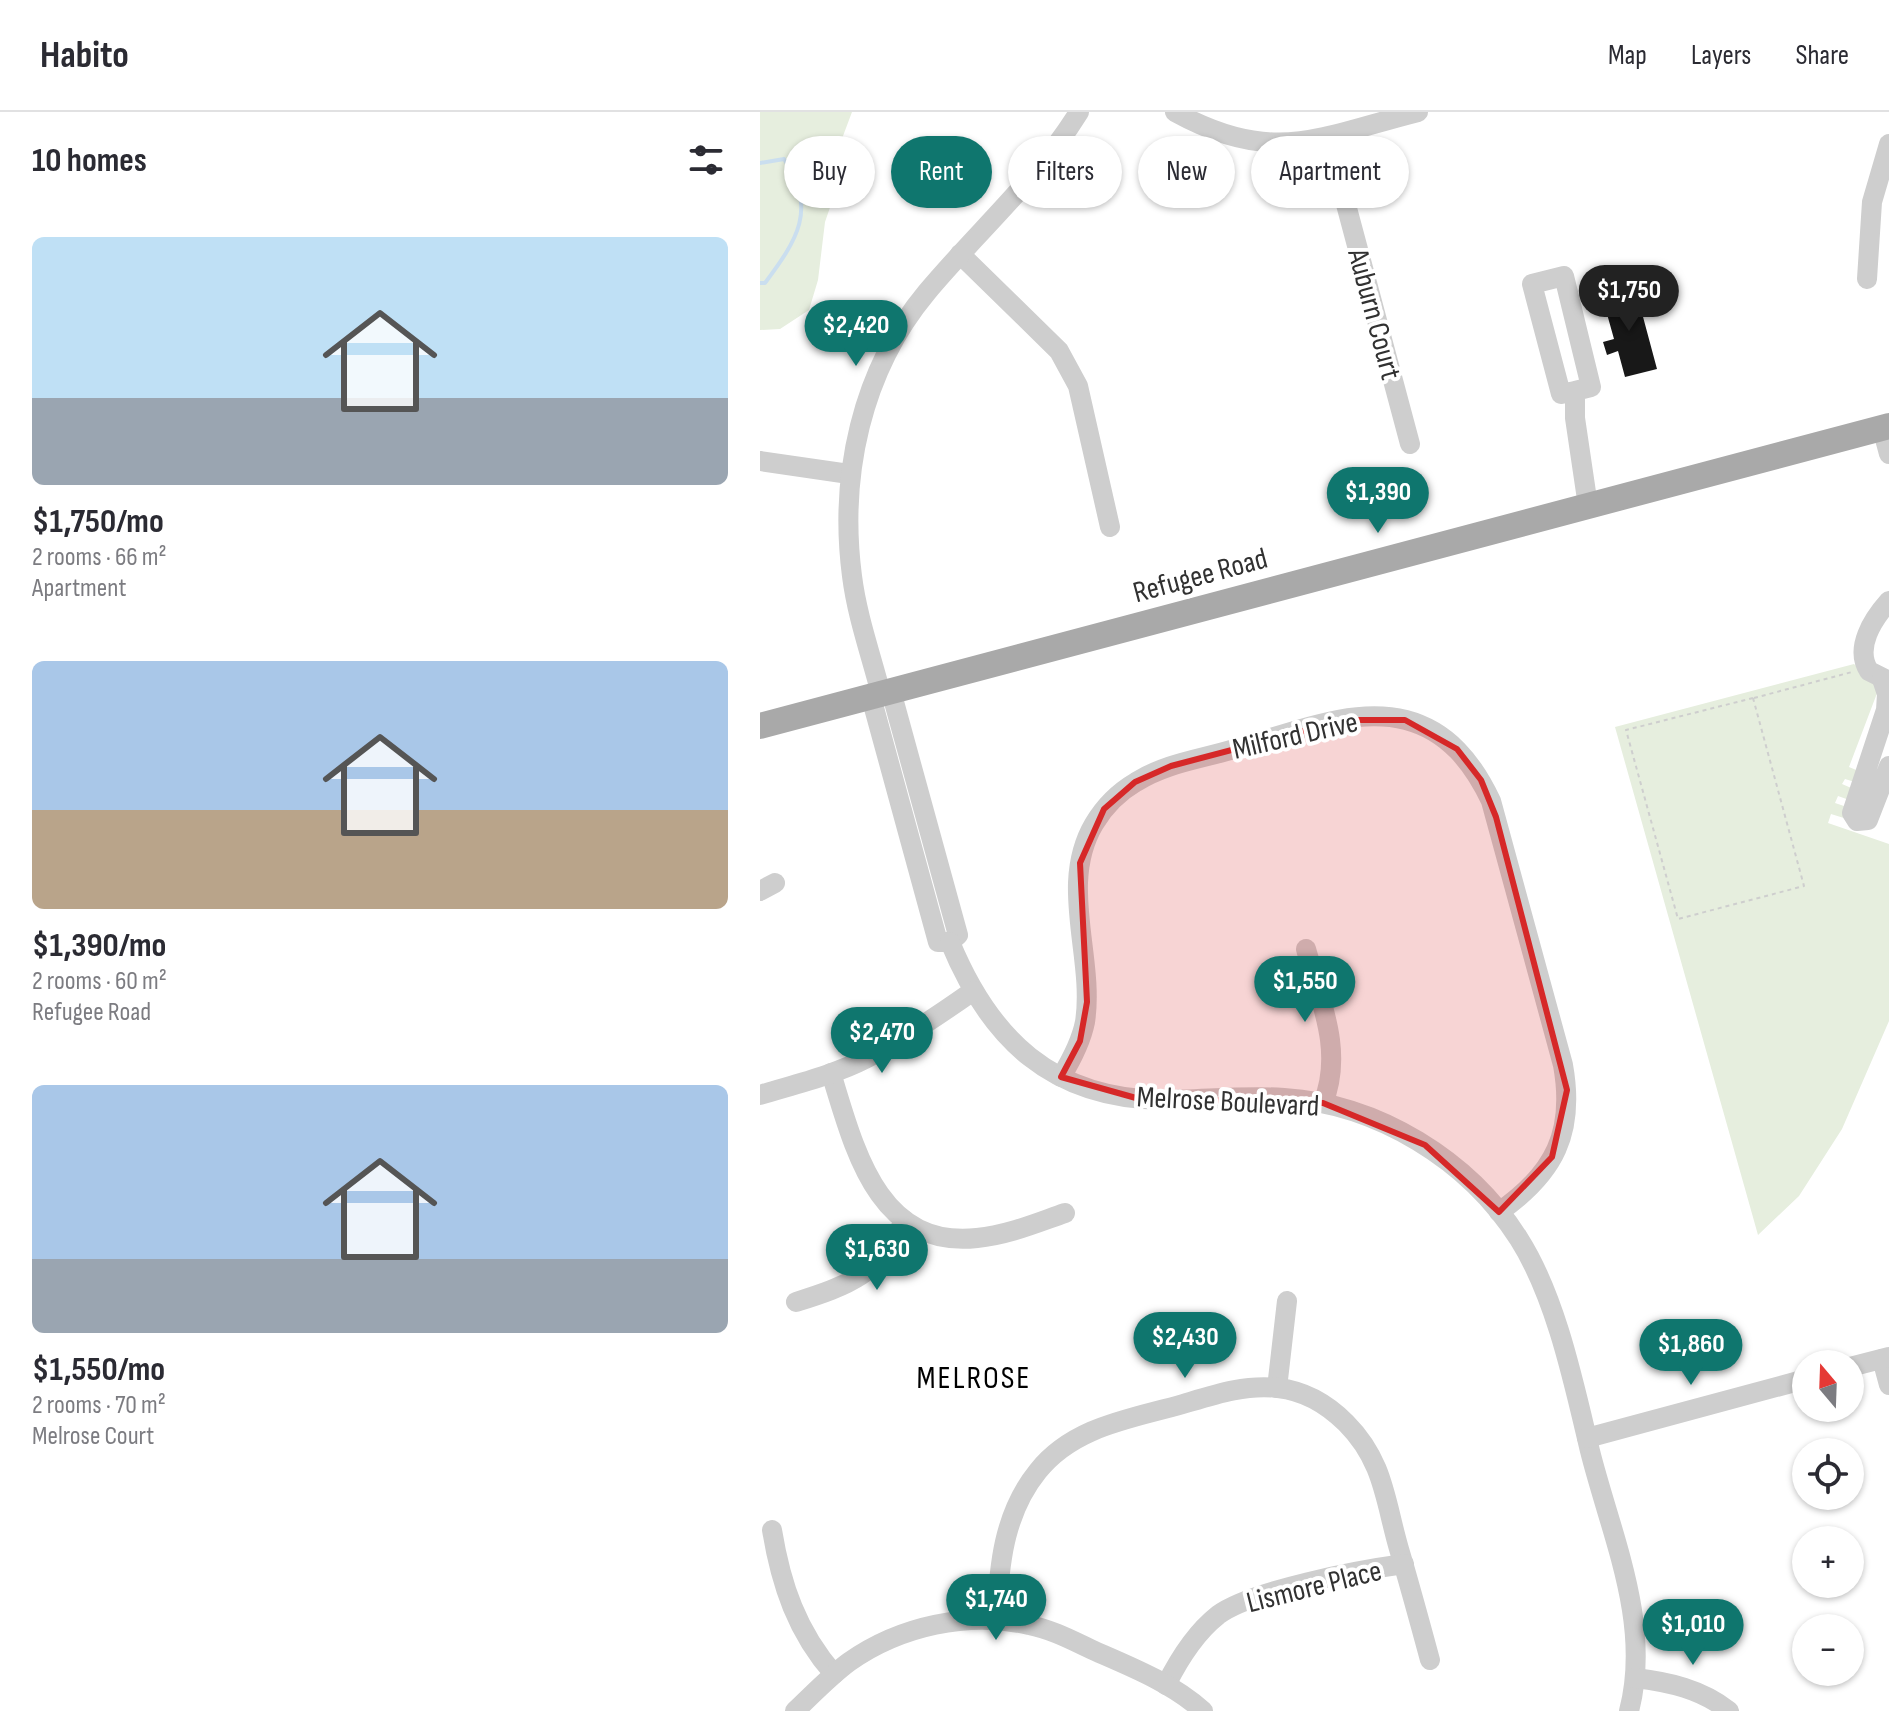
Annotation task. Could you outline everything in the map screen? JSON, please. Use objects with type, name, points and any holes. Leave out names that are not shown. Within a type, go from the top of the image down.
[{"type":"main road","name":"Refugee Road","points":[[760,726],[1886,427]]},
{"type":"street","points":[[881,694],[851,575],[847,500],[849,474],[863,410],[887,355],[925,295],[1047,160],[1079,112]]},
{"type":"street","points":[[1175,112],[1207,129],[1251,140]]},
{"type":"street","points":[[1332,136],[1418,112]]},
{"type":"street","points":[[1867,279],[1872,202],[1889,144]]},
{"type":"street","name":"Auburn Court","points":[[1347,208],[1410,444]]},
{"type":"street","points":[[960,254],[1059,351],[1070,368],[1078,386],[1110,527]]},
{"type":"street","points":[[1564,276],[1591,387],[1575,391],[1561,394],[1532,284],[1564,276]]},
{"type":"street","points":[[1575,391],[1575,418],[1588,506]]},
{"type":"street","points":[[1886,427],[1889,454]]},
{"type":"street","points":[[760,461],[849,474]]},
{"type":"street","points":[[1889,601],[1873,624],[1862,654],[1869,671],[1885,680],[1887,694],[1886,717],[1852,813],[1857,821],[1868,820],[1873,812],[1889,766]]},
{"type":"street","name":"Melrose Boulevard","points":[[881,694],[958,935],[950,942],[987,1014],[1013,1045],[1061,1077],[1102,1092],[1136,1098],[1270,1097],[1323,1103],[1363,1115],[1425,1145],[1466,1176],[1499,1212],[1527,1254],[1545,1293],[1630,1597],[1635,1678],[1629,1711]]},
{"type":"street","name":"Milford Drive","points":[[1061,1077],[1080,1041],[1087,1002],[1079,903],[1080,863],[1085,843],[1104,809],[1135,782],[1190,760],[1345,720],[1385,717],[1405,720],[1441,736],[1457,749],[1481,780],[1491,801],[1563,1065],[1568,1103],[1560,1140],[1542,1174],[1522,1195],[1499,1212]]},
{"type":"street","points":[[1306,949],[1332,1047],[1331,1076],[1323,1103]]},
{"type":"street","points":[[760,1095],[865,1059],[942,1014],[973,991]]},
{"type":"street","points":[[831,1073],[864,1168],[883,1201],[904,1220],[932,1234],[967,1239],[1003,1234],[1065,1213]]},
{"type":"street","points":[[796,1302],[849,1283],[872,1269],[896,1240],[904,1220]]},
{"type":"street","points":[[1277,1388],[1287,1301]]},
{"type":"street","points":[[1864,1363],[1885,1358],[1889,1385]]},
{"type":"street","points":[[1587,1438],[1792,1383]]},
{"type":"street","points":[[996,1620],[1000,1568],[1010,1520],[1028,1484],[1054,1455],[1088,1433],[1124,1418],[1234,1390],[1277,1388],[1316,1399],[1333,1411],[1371,1454],[1386,1490],[1430,1660]]},
{"type":"street","points":[[772,1530],[776,1558],[791,1608],[809,1643],[834,1674]]},
{"type":"street","name":"Lismore Place","points":[[1166,1685],[1193,1640],[1219,1614],[1235,1606],[1328,1578],[1404,1564]]},
{"type":"street","points":[[795,1711],[834,1674],[873,1647],[911,1631],[950,1622],[996,1620],[1030,1625],[1068,1638],[1166,1685],[1203,1711]]},
{"type":"street","points":[[1635,1678],[1689,1689],[1729,1711]]},
{"type":"path","points":[[1753,698],[1804,886],[1678,919],[1626,730],[1860,670]]},
{"type":"highlighted area","points":[[1345,720],[1405,720],[1457,749],[1481,780],[1496,817],[1567,1090],[1552,1157],[1499,1212],[1425,1145],[1323,1103],[1136,1098],[1061,1077],[1080,1041],[1087,1002],[1080,863],[1104,809],[1135,782],[1171,766]]},
{"type":"green space","points":[[760,112],[852,112],[843,136],[784,136],[784,208],[830,208],[825,222],[818,280],[809,310],[780,329],[760,330]]},
{"type":"green space","points":[[1854,664],[1879,688],[1849,767],[1861,772],[1858,783],[1845,779],[1842,784],[1856,790],[1852,801],[1838,796],[1835,803],[1850,808],[1847,819],[1831,814],[1828,823],[1889,844],[1889,1021],[1842,1129],[1799,1196],[1758,1235],[1615,727]]},
{"type":"building","points":[[1635,287],[1657,369],[1625,377],[1618,351],[1607,355],[1603,342],[1614,339],[1602,296]]},
{"type":"waterway","points":[[760,163],[784,159],[800,193],[801,209],[799,224],[786,253],[765,283],[760,283]]},
{"type":"district","name":"MELROSE","points":[[974,1377]]}]
